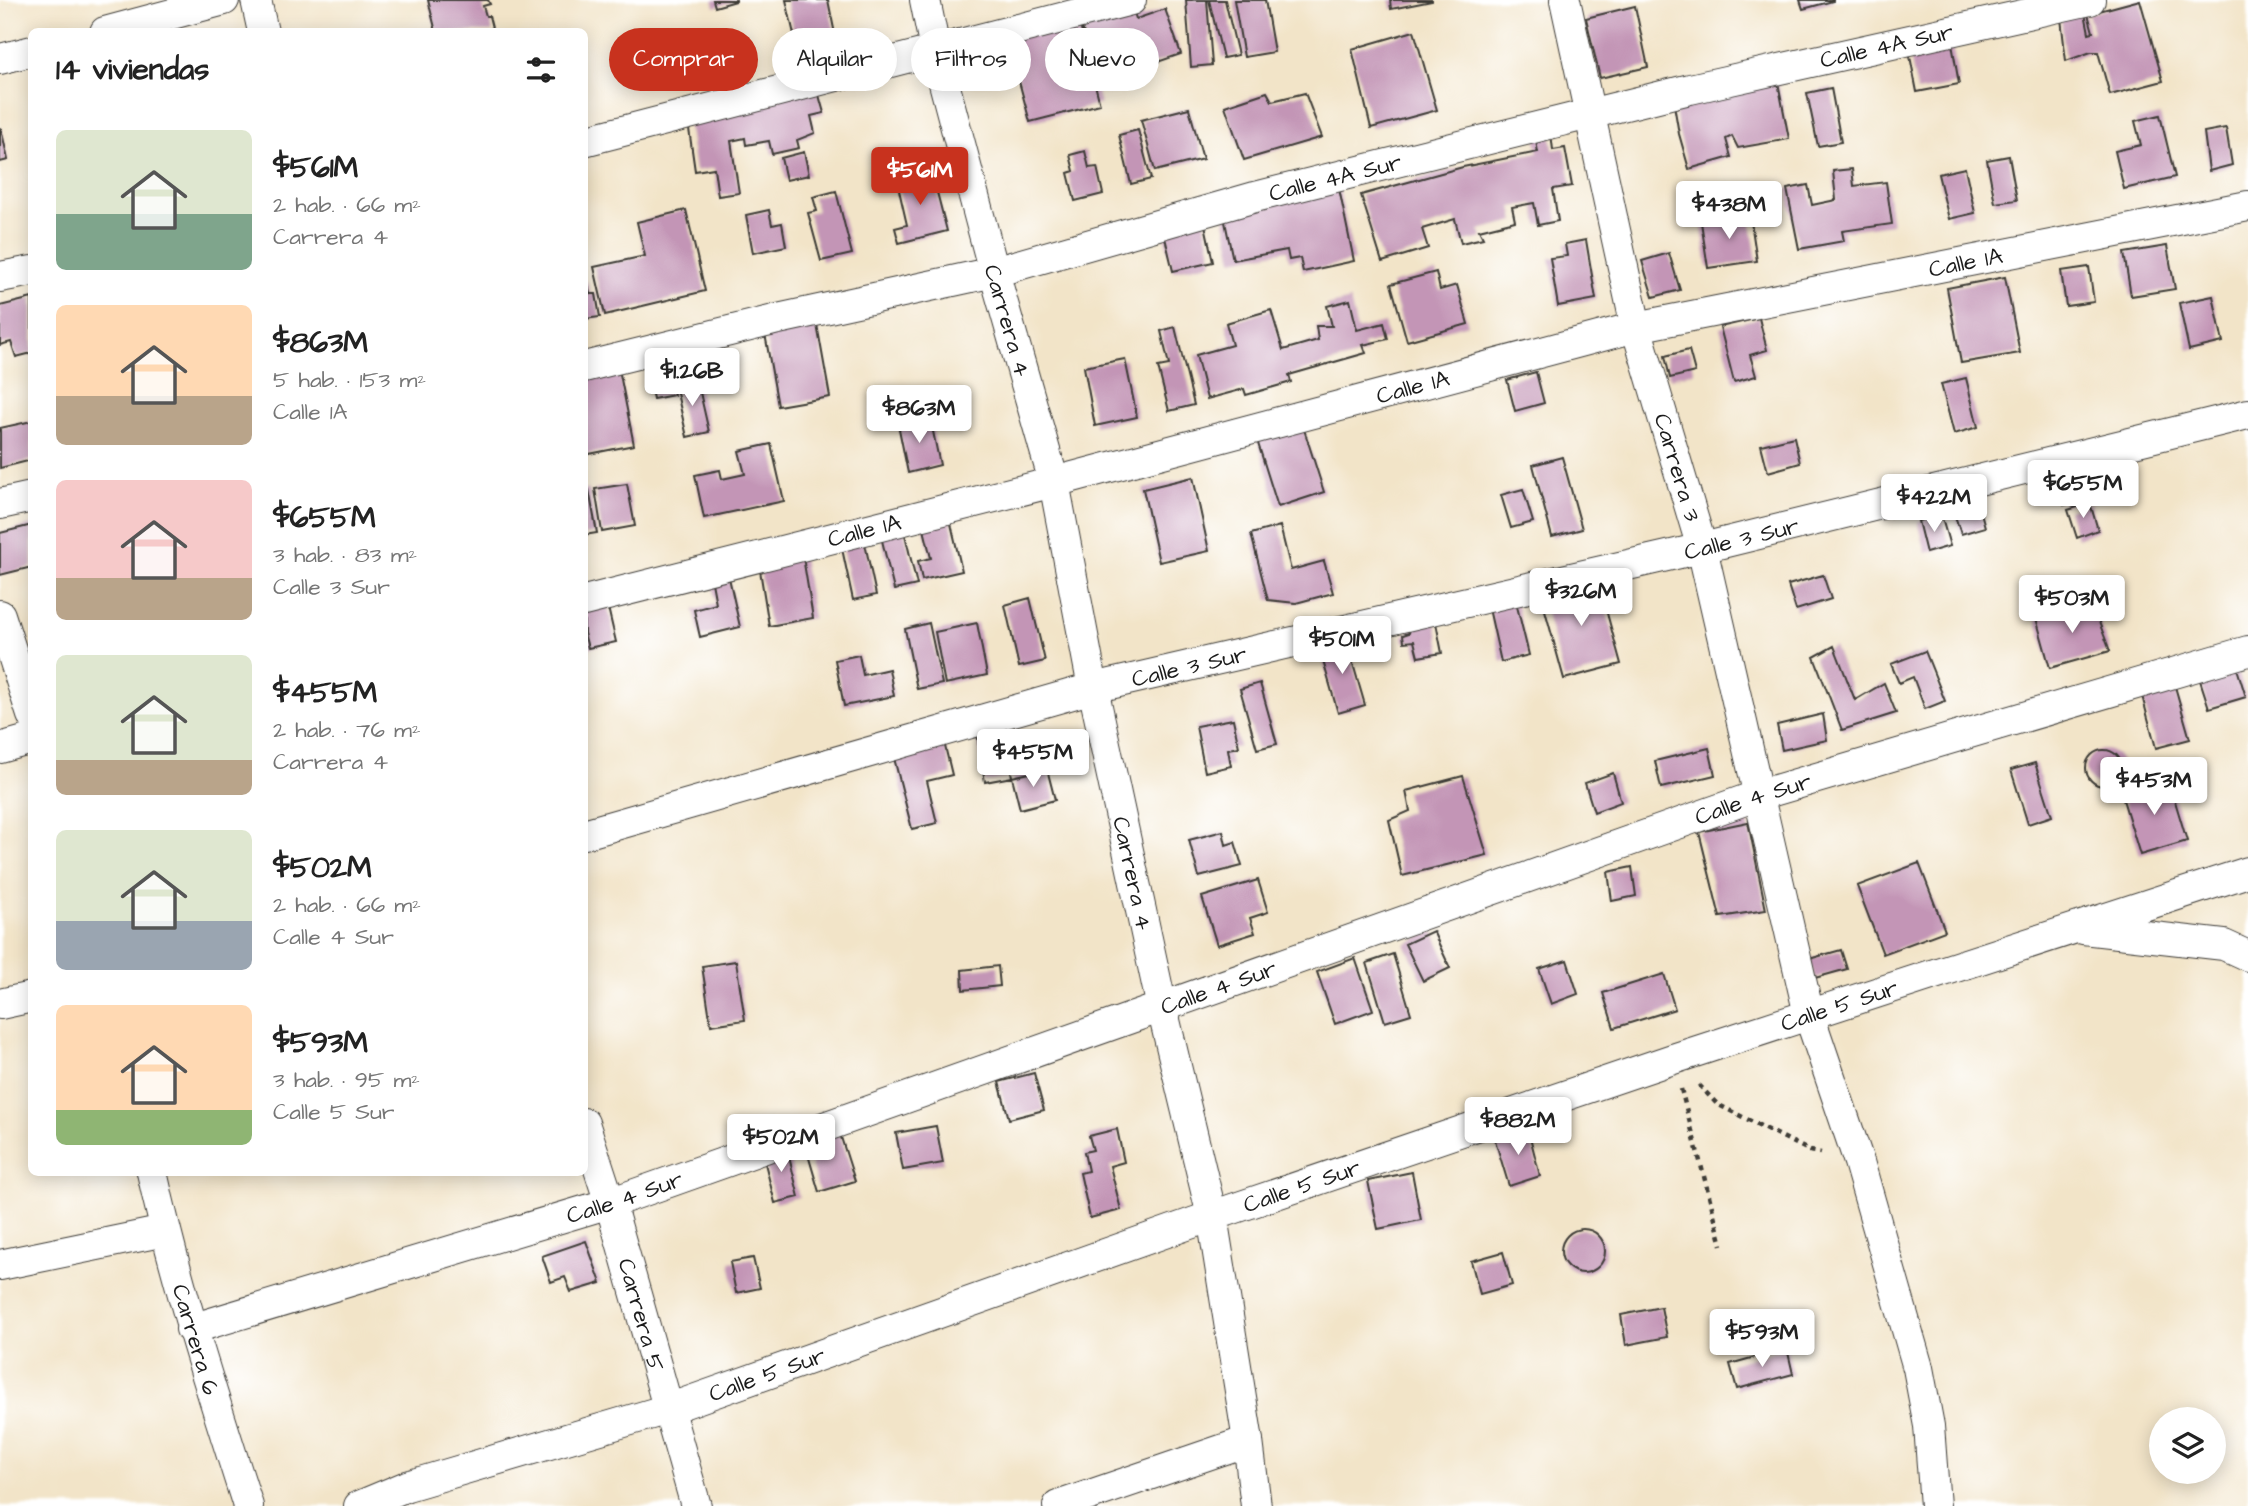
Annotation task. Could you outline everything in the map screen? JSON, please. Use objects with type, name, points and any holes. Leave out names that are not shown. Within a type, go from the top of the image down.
[{"type":"street","points":[[120,28],[224,0]]},
{"type":"street","points":[[256,0],[262,28]]},
{"type":"street","name":"Carrera 4","points":[[925,0],[931,28]]},
{"type":"street","points":[[1019,28],[1131,0]]},
{"type":"street","name":"Carrera 3","points":[[1565,0],[1636,327],[1702,548],[1809,1016],[1859,1162],[1918,1368],[1929,1426],[1935,1506]]},
{"type":"street","name":"Calle 4A Sur","points":[[588,366],[778,319],[994,272],[1255,197],[1690,89],[2090,0]]},
{"type":"street","points":[[0,59],[28,52]]},
{"type":"street","points":[[588,140],[911,55]]},
{"type":"street","name":"Carrera 4","points":[[946,91],[1054,482],[1093,688],[1162,1008],[1212,1216],[1256,1506]]},
{"type":"street","name":"Calle 1A","points":[[588,600],[1054,482],[1636,327],[2248,206]]},
{"type":"street","points":[[0,278],[28,272]]},
{"type":"street","name":"Calle 3 Sur","points":[[588,833],[1093,688],[1702,548],[2248,414]]},
{"type":"street","points":[[0,504],[28,498]]},
{"type":"street","points":[[0,615],[28,702]]},
{"type":"street","name":"Calle 4 Sur","points":[[191,1329],[610,1203],[1759,795],[2248,651]]},
{"type":"street","points":[[0,748],[28,740]]},
{"type":"street","name":"Calle 5 Sur","points":[[359,1506],[410,1496],[667,1409],[1212,1216],[1673,1059],[2248,872]]},
{"type":"street","points":[[2072,928],[2224,945],[2248,956]]},
{"type":"street","points":[[0,1004],[28,998]]},
{"type":"street","name":"Carrera 5","points":[[588,1135],[610,1203],[696,1506]]},
{"type":"street","name":"Carrera 6","points":[[153,1176],[191,1329],[248,1506]]},
{"type":"street","points":[[0,1265],[165,1231]]},
{"type":"street","points":[[1058,1506],[1248,1441]]},
{"type":"path","points":[[1673,1059],[1717,1104],[1810,1151],[1859,1162]]},
{"type":"path","points":[[1673,1059],[1722,1245]]},
{"type":"building","points":[[428,0],[488,0],[490,4],[483,6],[492,28],[435,28]]},
{"type":"building","points":[[713,0],[736,0],[736,1],[715,7]]},
{"type":"building","points":[[786,0],[828,0],[834,28],[793,28]]},
{"type":"building","points":[[1186,0],[1207,0],[1212,65],[1191,67]]},
{"type":"building","points":[[1209,0],[1225,0],[1238,55],[1223,58]]},
{"type":"building","points":[[1234,0],[1265,0],[1274,52],[1244,57]]},
{"type":"building","points":[[1390,0],[1432,0],[1432,1],[1391,9]]},
{"type":"building","points":[[1800,0],[1833,0],[1833,1],[1803,9]]},
{"type":"building","points":[[2140,0],[2163,81],[2110,95],[2098,52],[2066,61],[2060,10],[2084,8],[2089,33],[2093,32],[2088,14]]},
{"type":"building","points":[[1131,2],[1136,19],[1165,9],[1181,54],[1159,62],[1159,28],[1082,28],[1079,18]]},
{"type":"building","points":[[1635,6],[1648,67],[1600,78],[1586,18]]},
{"type":"building","points":[[1078,18],[1081,28],[1045,28],[1045,91],[1097,91],[1100,104],[1030,122],[1022,91],[1031,91],[1031,31]]},
{"type":"building","points":[[1414,31],[1437,110],[1371,128],[1352,49]]},
{"type":"building","points":[[1951,38],[1959,84],[1917,92],[1908,46]]},
{"type":"building","points":[[1777,77],[1789,139],[1738,148],[1732,136],[1726,139],[1731,157],[1689,169],[1673,99]]},
{"type":"building","points":[[1831,88],[1841,142],[1818,146],[1807,93]]},
{"type":"building","points":[[777,91],[818,91],[824,113],[811,116],[815,133],[797,140],[799,148],[772,154],[769,141],[746,145],[745,138],[731,141],[739,193],[718,196],[714,168],[695,171],[687,115]]},
{"type":"building","points":[[1267,92],[1272,101],[1305,93],[1322,137],[1244,160],[1225,106]]},
{"type":"building","points":[[1189,108],[1203,159],[1155,171],[1141,120]]},
{"type":"building","points":[[2160,115],[2175,177],[2124,189],[2115,151],[2141,145],[2135,121]]},
{"type":"building","points":[[2226,128],[2232,165],[2209,171],[2204,132]]},
{"type":"building","points":[[0,129],[8,160],[0,162]]},
{"type":"building","points":[[1138,130],[1151,179],[1131,184],[1119,135]]},
{"type":"building","points":[[1551,133],[1553,150],[1565,148],[1572,186],[1553,189],[1558,221],[1538,225],[1534,203],[1512,207],[1515,221],[1479,230],[1483,238],[1461,243],[1455,219],[1422,229],[1428,248],[1382,262],[1361,195],[1463,167],[1538,152],[1535,136]]},
{"type":"building","points":[[1085,151],[1089,168],[1097,167],[1103,194],[1075,201],[1068,173],[1074,171],[1070,155]]},
{"type":"building","points":[[804,152],[809,175],[786,180],[781,158]]},
{"type":"building","points":[[2009,156],[2017,200],[1995,203],[1987,160]]},
{"type":"building","points":[[1965,168],[1975,213],[1949,219],[1938,174]]},
{"type":"building","points":[[931,169],[947,231],[899,243],[895,228],[907,225],[896,177]]},
{"type":"building","points":[[1852,169],[1854,186],[1886,182],[1892,224],[1842,231],[1844,241],[1799,249],[1787,189],[1808,185],[1812,205],[1836,200],[1833,171]]},
{"type":"building","points":[[1337,179],[1354,261],[1303,272],[1300,258],[1289,260],[1287,250],[1233,260],[1223,212]]},
{"type":"building","points":[[836,191],[852,254],[821,261],[808,213],[817,211],[813,197]]},
{"type":"building","points":[[686,210],[705,291],[605,315],[594,267],[645,256],[637,222]]},
{"type":"building","points":[[769,210],[772,225],[782,223],[786,246],[753,253],[746,215]]},
{"type":"building","points":[[1750,215],[1757,261],[1708,268],[1701,222]]},
{"type":"building","points":[[1204,220],[1213,262],[1173,271],[1163,229]]},
{"type":"building","points":[[1586,240],[1596,299],[1558,306],[1550,258],[1567,256],[1565,244]]},
{"type":"building","points":[[2167,246],[2175,289],[2131,296],[2124,253]]},
{"type":"building","points":[[1669,253],[1680,290],[1653,297],[1642,261]]},
{"type":"building","points":[[2089,267],[2094,302],[2066,306],[2061,271]]},
{"type":"building","points":[[1436,272],[1440,290],[1457,285],[1468,324],[1407,341],[1391,284]]},
{"type":"building","points":[[2005,277],[2020,353],[1961,363],[1947,288]]},
{"type":"building","points":[[588,285],[590,294],[596,294],[600,317],[588,318]]},
{"type":"building","points":[[2213,296],[2223,342],[2189,350],[2179,303]]},
{"type":"building","points":[[28,299],[28,354],[16,357],[11,342],[0,345],[0,306]]},
{"type":"building","points":[[1350,300],[1357,330],[1384,323],[1388,339],[1363,345],[1366,353],[1289,375],[1291,382],[1246,395],[1244,389],[1207,399],[1196,355],[1232,345],[1226,323],[1271,310],[1283,350],[1318,340],[1316,326],[1332,326],[1327,306]]},
{"type":"building","points":[[1759,318],[1767,350],[1750,355],[1756,376],[1734,382],[1720,327]]},
{"type":"building","points":[[816,319],[830,397],[778,406],[764,328]]},
{"type":"building","points":[[1175,327],[1194,405],[1169,411],[1158,367],[1169,365],[1161,331]]},
{"type":"building","points":[[1689,350],[1695,372],[1670,378],[1665,356]]},
{"type":"building","points":[[1125,359],[1137,417],[1095,426],[1084,367]]},
{"type":"building","points":[[667,361],[674,395],[653,399],[646,365]]},
{"type":"building","points":[[618,364],[634,445],[588,454],[588,369]]},
{"type":"building","points":[[1536,372],[1544,403],[1515,411],[1507,380]]},
{"type":"building","points":[[1966,378],[1978,427],[1954,434],[1941,384]]},
{"type":"building","points":[[697,379],[709,432],[687,437],[675,384]]},
{"type":"building","points":[[930,417],[940,465],[908,473],[898,424]]},
{"type":"building","points":[[28,422],[28,461],[0,468],[0,428]]},
{"type":"building","points":[[1302,423],[1324,492],[1278,507],[1256,437]]},
{"type":"building","points":[[1794,437],[1800,463],[1768,472],[1761,445]]},
{"type":"building","points":[[771,444],[784,501],[704,518],[695,475],[720,470],[722,479],[745,474],[739,451]]},
{"type":"building","points":[[1562,457],[1582,529],[1552,537],[1533,465]]},
{"type":"building","points":[[2086,469],[2092,498],[2064,505],[2057,475]]},
{"type":"building","points":[[1193,477],[1209,551],[1159,562],[1143,489]]},
{"type":"building","points":[[627,484],[635,526],[602,532],[595,489]]},
{"type":"building","points":[[1523,489],[1533,522],[1511,528],[1501,495]]},
{"type":"building","points":[[588,490],[589,490],[597,533],[588,534]]},
{"type":"building","points":[[1978,502],[1985,527],[1961,534],[1953,510]]},
{"type":"building","points":[[2090,503],[2098,530],[2077,538],[2068,510]]},
{"type":"building","points":[[949,515],[962,571],[922,580],[918,561],[931,558],[922,521]]},
{"type":"building","points":[[1941,515],[1950,546],[1926,553],[1918,521]]},
{"type":"building","points":[[902,522],[917,585],[894,590],[879,528]]},
{"type":"building","points":[[28,526],[28,568],[0,575],[0,533]]},
{"type":"building","points":[[1280,526],[1291,570],[1324,561],[1333,593],[1296,603],[1268,600],[1251,534]]},
{"type":"building","points":[[864,539],[876,595],[853,600],[841,544]]},
{"type":"building","points":[[803,557],[813,618],[769,626],[759,564]]},
{"type":"building","points":[[728,573],[740,627],[700,637],[694,610],[716,604],[711,577]]},
{"type":"building","points":[[1823,575],[1831,599],[1796,610],[1788,585]]},
{"type":"building","points":[[1597,577],[1621,664],[1564,679],[1540,592]]},
{"type":"building","points":[[1030,598],[1045,661],[1019,667],[1005,605]]},
{"type":"building","points":[[1515,598],[1529,655],[1501,662],[1488,604]]},
{"type":"building","points":[[606,599],[616,642],[588,648],[588,603]]},
{"type":"building","points":[[2091,601],[2110,651],[2050,668],[2036,618]]},
{"type":"building","points":[[1435,618],[1442,653],[1418,657],[1414,641],[1404,642],[1403,635],[1409,633],[1412,622]]},
{"type":"building","points":[[929,623],[942,684],[917,689],[905,629]]},
{"type":"building","points":[[977,623],[987,675],[945,684],[935,632]]},
{"type":"building","points":[[1346,640],[1365,705],[1338,713],[1319,647]]},
{"type":"building","points":[[1834,646],[1855,700],[1884,683],[1896,713],[1842,730],[1814,657]]},
{"type":"building","points":[[1925,651],[1945,701],[1925,709],[1913,677],[1899,683],[1891,664]]},
{"type":"building","points":[[859,655],[863,675],[889,669],[894,696],[844,706],[835,660]]},
{"type":"building","points":[[2235,662],[2246,697],[2209,708],[2198,674]]},
{"type":"building","points":[[1260,683],[1277,744],[1257,749],[1240,689]]},
{"type":"building","points":[[2174,683],[2190,739],[2156,748],[2141,692]]},
{"type":"building","points":[[1823,714],[1827,740],[1782,750],[1777,725]]},
{"type":"building","points":[[1233,719],[1239,747],[1228,749],[1231,766],[1205,772],[1196,726]]},
{"type":"building","points":[[1004,730],[1012,777],[985,782],[977,734]]},
{"type":"building","points":[[944,742],[952,775],[927,781],[937,823],[912,829],[893,754]]},
{"type":"building","points":[[1709,748],[1715,775],[1661,788],[1655,761]]},
{"type":"building","points":[[2104,750],[2117,755],[2122,768],[2117,781],[2104,786],[2091,781],[2086,768],[2091,755]]},
{"type":"building","points":[[2035,763],[2052,816],[2028,824],[2011,770]]},
{"type":"building","points":[[1047,769],[1055,800],[1020,809],[1012,777]]},
{"type":"building","points":[[1613,773],[1621,802],[1594,812],[1585,783]]},
{"type":"building","points":[[1463,776],[1487,855],[1402,876],[1389,820],[1410,811],[1406,791]]},
{"type":"building","points":[[2168,778],[2187,841],[2140,855],[2121,793]]},
{"type":"building","points":[[1748,822],[1766,910],[1720,917],[1699,832]]},
{"type":"building","points":[[1223,831],[1226,845],[1235,842],[1242,866],[1199,877],[1189,840]]},
{"type":"building","points":[[1919,863],[1945,931],[1883,954],[1857,886]]},
{"type":"building","points":[[1632,867],[1636,896],[1612,901],[1608,872]]},
{"type":"building","points":[[1258,880],[1268,912],[1250,918],[1255,933],[1217,945],[1202,897]]},
{"type":"building","points":[[1433,931],[1450,968],[1423,981],[1405,944]]},
{"type":"building","points":[[1841,950],[1847,969],[1815,978],[1809,959]]},
{"type":"building","points":[[1393,954],[1411,1014],[1385,1022],[1367,963]]},
{"type":"building","points":[[1355,958],[1373,1010],[1335,1024],[1317,972]]},
{"type":"building","points":[[1567,960],[1578,994],[1551,1004],[1539,969]]},
{"type":"building","points":[[736,961],[745,1020],[711,1025],[702,966]]},
{"type":"building","points":[[998,966],[1000,986],[963,990],[962,970]]},
{"type":"building","points":[[1664,974],[1675,1009],[1614,1028],[1603,993]]},
{"type":"building","points":[[1034,1073],[1044,1110],[1009,1119],[999,1082]]},
{"type":"building","points":[[936,1126],[943,1163],[903,1170],[896,1133]]},
{"type":"building","points":[[1117,1129],[1124,1162],[1110,1166],[1121,1210],[1090,1218],[1080,1173],[1088,1171],[1084,1152],[1093,1150],[1089,1136]]},
{"type":"building","points":[[1528,1129],[1540,1176],[1509,1186],[1495,1140]]},
{"type":"building","points":[[839,1131],[855,1181],[819,1192],[804,1141]]},
{"type":"building","points":[[786,1145],[799,1197],[775,1203],[762,1151]]},
{"type":"building","points":[[1412,1172],[1421,1220],[1378,1229],[1368,1181]]},
{"type":"building","points":[[1583,1229],[1599,1235],[1605,1251],[1599,1267],[1583,1273],[1567,1267],[1561,1251],[1567,1235]]},
{"type":"building","points":[[586,1241],[601,1283],[571,1292],[565,1277],[551,1282],[542,1256]]},
{"type":"building","points":[[1503,1252],[1512,1285],[1480,1294],[1471,1261]]},
{"type":"building","points":[[753,1258],[760,1288],[736,1293],[730,1262]]},
{"type":"building","points":[[1661,1307],[1667,1337],[1626,1345],[1621,1315]]},
{"type":"building","points":[[1787,1348],[1793,1374],[1737,1389],[1730,1364]]}]
